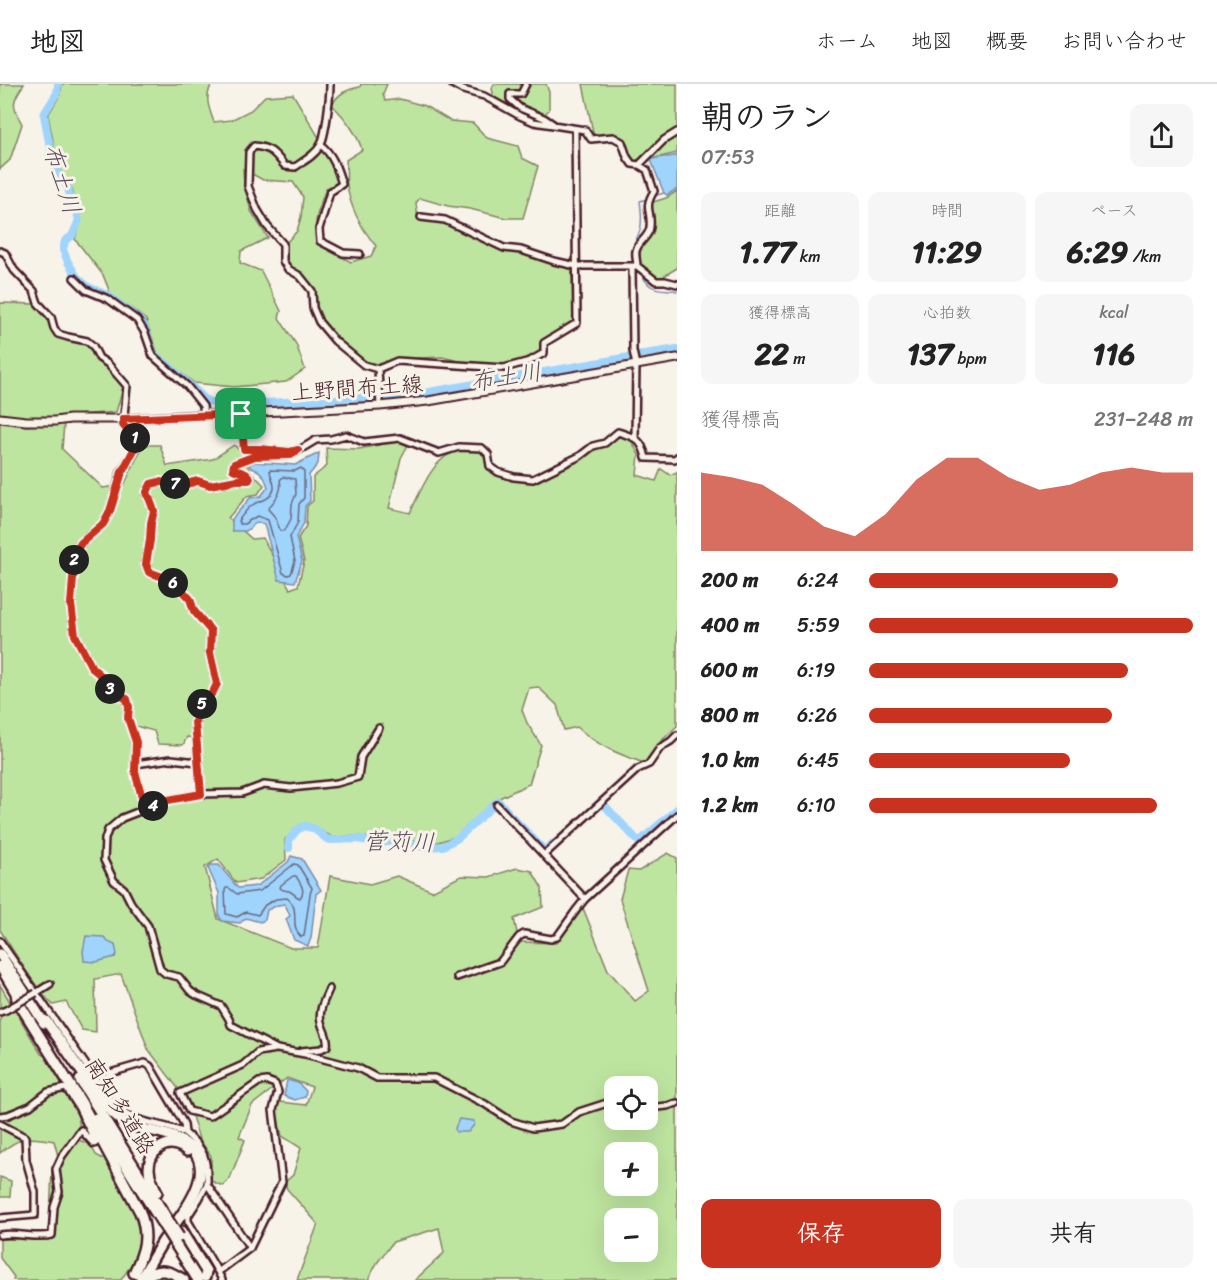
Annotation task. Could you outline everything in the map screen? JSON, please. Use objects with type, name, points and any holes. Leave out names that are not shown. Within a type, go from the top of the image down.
[{"type":"highway","name":"南知多道路","points":[[0,954],[165,1217]]},
{"type":"highway","name":"南知多道路","points":[[0,966],[204,1279]]},
{"type":"highway","points":[[16,992],[17,1000],[81,1102],[140,1212],[146,1231],[146,1241],[136,1278]]},
{"type":"highway","points":[[42,1019],[46,1021],[106,1107],[115,1116],[131,1126],[179,1139],[198,1158],[199,1184],[186,1209],[136,1278]]},
{"type":"highway","points":[[136,1278],[193,1188],[196,1169],[193,1159],[180,1146],[171,1144],[156,1151],[149,1168],[165,1217]]},
{"type":"highway","points":[[136,1278],[156,1271],[166,1271],[184,1280]]},
{"type":"main road","name":"上野間布土線","points":[[0,418],[55,421],[204,416],[428,402],[677,358]]},
{"type":"street","points":[[330,84],[321,145],[310,157],[295,167],[285,166],[275,153],[266,147],[254,146],[249,152],[248,186],[267,226],[283,244],[283,261],[288,270],[300,276],[312,291],[313,308],[319,321],[335,341],[348,352],[364,365],[378,369],[397,361],[504,368],[530,361],[544,353],[544,343],[576,323],[575,129]]},
{"type":"street","points":[[452,84],[484,96],[534,122],[585,130],[591,139],[613,137],[622,142],[632,164],[647,170],[654,191],[648,201],[650,228],[647,237],[639,244],[636,252],[633,351],[636,365],[635,437]]},
{"type":"street","points":[[526,84],[521,94],[510,94],[510,99],[520,108],[554,125]]},
{"type":"street","points":[[639,165],[664,140],[677,132]]},
{"type":"street","points":[[321,145],[329,152],[342,184],[330,192],[319,229],[320,241],[343,254],[360,254]]},
{"type":"street","points":[[421,218],[445,220],[504,248],[521,250],[554,261],[576,266],[635,266],[656,281],[677,284]]},
{"type":"street","points":[[0,251],[5,253],[14,270],[34,291],[38,303],[51,317],[58,334],[87,340],[99,358],[108,364],[127,386],[123,425],[137,441],[136,446],[122,472],[110,511],[103,524],[81,543],[75,553],[71,604],[75,635],[92,668],[109,682],[111,691],[127,699],[128,718],[136,742],[135,771],[145,809]]},
{"type":"street","points":[[74,278],[86,290],[108,299],[137,320],[145,333],[153,356],[187,386],[203,406],[204,416]]},
{"type":"street","points":[[378,369],[380,406]]},
{"type":"street","points":[[241,414],[244,449],[290,452],[298,450]]},
{"type":"street","points":[[201,794],[195,722],[198,708],[213,692],[217,684],[210,653],[211,631],[194,611],[190,599],[180,588],[168,579],[149,572],[146,564],[154,511],[147,492],[151,484],[159,482],[186,484],[198,481],[210,485],[249,480],[246,474],[233,469],[234,464],[255,456],[291,455],[316,440],[346,435],[364,442],[400,438],[439,453],[459,447],[482,448],[488,454],[490,466],[498,472],[533,479],[580,456],[593,446],[605,443],[618,432],[635,437],[644,446],[646,458],[677,458]]},
{"type":"street","points":[[379,728],[361,757],[358,777],[337,783],[291,788],[264,785],[242,793],[201,794],[168,800],[122,818],[108,830],[104,860],[114,881],[124,889],[148,926],[160,969],[166,974],[179,977],[190,991],[221,1006],[231,1025],[277,1049],[358,1068],[377,1078],[434,1078],[485,1104],[511,1121],[533,1128],[562,1124],[579,1112],[604,1104]]},
{"type":"street","points":[[544,855],[638,769],[649,764],[660,748],[677,735]]},
{"type":"street","points":[[135,764],[171,759],[198,762]]},
{"type":"street","points":[[498,805],[585,900]]},
{"type":"street","points":[[457,977],[500,962],[519,937],[524,934],[551,939],[557,937],[585,900],[677,815]]},
{"type":"street","points":[[0,941],[114,1104],[128,1115],[185,1133],[201,1148],[205,1157],[207,1184],[188,1216],[188,1221],[222,1280]]},
{"type":"street","points":[[3,1011],[50,984]]},
{"type":"street","points":[[294,1052],[321,1049],[327,1046],[328,1041],[321,1023],[320,1012],[329,988]]},
{"type":"street","points":[[218,1272],[250,1248],[282,1182],[273,1110],[278,1092],[275,1084],[267,1081],[259,1082],[210,1116],[189,1111],[180,1093],[243,1065],[258,1052],[277,1049]]},
{"type":"street","points":[[97,1082],[104,1080],[110,1073],[145,1064],[150,1066],[184,1124],[185,1133]]},
{"type":"street","points":[[0,1116],[30,1106],[48,1092],[66,1088],[96,1143],[94,1144],[81,1130],[62,1156],[56,1169],[59,1192],[54,1207],[52,1235],[45,1237],[12,1233],[0,1235]]},
{"type":"street","points":[[173,1106],[184,1101]]},
{"type":"street","points":[[658,1107],[677,1103]]},
{"type":"street","points":[[0,1124],[25,1137],[26,1160],[35,1192],[34,1215],[0,1218]]},
{"type":"street","points":[[207,1184],[250,1248]]},
{"type":"green space","points":[[0,84],[24,84],[14,104],[22,124],[10,160],[0,169]]},
{"type":"green space","points":[[62,84],[212,84],[208,98],[214,122],[231,120],[251,110],[265,96],[293,94],[327,151],[338,183],[326,188],[318,210],[316,229],[319,245],[351,262],[371,256],[376,246],[357,217],[351,201],[346,160],[362,150],[350,126],[332,105],[337,97],[347,90],[360,87],[361,84],[387,84],[383,94],[385,101],[400,99],[425,106],[450,121],[473,123],[487,138],[518,146],[522,158],[538,166],[523,218],[506,218],[420,198],[416,203],[418,219],[444,222],[497,249],[515,251],[572,268],[573,321],[542,340],[541,352],[530,358],[503,365],[472,364],[442,357],[395,359],[377,366],[362,360],[320,321],[314,289],[304,276],[288,265],[286,243],[297,231],[303,197],[293,182],[263,180],[243,169],[244,184],[251,211],[268,238],[241,251],[240,263],[261,271],[281,311],[279,318],[296,344],[305,369],[286,382],[234,387],[194,383],[158,354],[146,320],[111,295],[103,275],[75,239],[81,221],[72,189],[58,167],[48,115],[60,95]]},
{"type":"green space","points":[[494,84],[546,84],[549,92],[549,110],[539,119],[514,115],[495,105],[492,88]]},
{"type":"green space","points":[[583,84],[677,84],[677,153],[634,163],[618,134],[594,137]]},
{"type":"green space","points":[[677,191],[677,268],[659,279],[641,266],[640,260],[642,247],[652,231],[650,203],[666,198]]},
{"type":"green space","points":[[0,303],[36,304],[49,317],[51,327],[58,336],[91,346],[98,360],[124,385],[116,412],[27,419],[0,415]]},
{"type":"green space","points":[[0,422],[26,426],[64,423],[62,449],[103,488],[124,485],[143,445],[160,445],[167,466],[213,459],[234,445],[244,455],[250,472],[264,485],[258,494],[247,496],[228,518],[252,539],[263,538],[290,589],[298,586],[304,561],[298,538],[306,526],[307,506],[313,501],[313,477],[327,466],[326,448],[359,449],[398,441],[408,445],[401,458],[389,508],[410,513],[436,466],[443,458],[462,450],[481,450],[486,456],[486,467],[511,481],[535,482],[583,458],[594,449],[606,446],[618,436],[631,440],[639,455],[637,475],[656,481],[661,469],[670,475],[677,472],[677,726],[660,742],[644,763],[609,749],[577,727],[564,730],[557,705],[538,687],[529,688],[522,710],[527,723],[541,745],[529,784],[497,799],[457,836],[432,844],[397,838],[332,837],[313,826],[303,824],[285,839],[286,860],[261,879],[236,883],[218,859],[205,867],[218,919],[291,948],[318,948],[330,876],[370,884],[397,876],[432,891],[461,876],[489,877],[517,868],[532,871],[542,888],[543,907],[514,919],[519,942],[557,943],[583,908],[608,970],[635,1001],[649,991],[620,899],[628,870],[639,871],[668,853],[677,858],[677,1280],[415,1280],[444,1253],[439,1228],[393,1242],[377,1263],[368,1280],[297,1280],[318,1224],[287,1189],[285,1182],[293,1175],[301,1148],[282,1136],[276,1113],[279,1102],[306,1105],[312,1087],[287,1078],[252,1105],[239,1137],[245,1140],[230,1178],[223,1186],[211,1181],[211,1156],[199,1139],[187,1100],[148,1049],[121,974],[95,979],[96,1032],[82,1030],[66,1002],[53,1005],[37,988],[0,930]],"holes":[[[128,724],[154,731],[158,744],[183,745],[187,737],[198,738],[203,796],[169,802],[145,812],[132,773],[133,760]]]},
{"type":"green space","points":[[0,985],[76,1108],[80,1127],[74,1135],[91,1145],[96,1155],[105,1160],[137,1219],[141,1232],[140,1244],[135,1259],[121,1280],[13,1280],[14,1277],[0,1258],[0,1239],[49,1240],[52,1169],[58,1156],[54,1141],[38,1138],[19,1140],[0,1153]]},
{"type":"green space","points":[[0,1177],[11,1181],[10,1197],[0,1197]]},
{"type":"water","points":[[677,155],[677,189],[667,195],[664,193],[651,160]]},
{"type":"water","points":[[319,453],[318,464],[309,475],[310,501],[305,506],[304,523],[296,537],[302,561],[295,582],[279,580],[264,524],[257,522],[246,531],[232,531],[232,519],[250,498],[261,496],[268,487],[262,475],[249,464],[255,462],[295,465]]},
{"type":"water","points":[[291,856],[302,859],[321,890],[316,894],[308,946],[294,940],[286,919],[290,916],[285,904],[267,910],[265,920],[260,922],[246,918],[240,923],[222,921],[219,916],[219,893],[208,868],[211,865],[219,865],[238,888],[257,886],[288,862]]},
{"type":"water","points":[[86,936],[104,937],[115,945],[117,954],[115,957],[96,962],[84,961]]},
{"type":"water","points":[[287,1080],[298,1083],[306,1091],[305,1097],[295,1100],[284,1096]]},
{"type":"water","points":[[459,1119],[474,1121],[474,1125],[468,1132],[456,1132],[455,1128]]},
{"type":"waterway","name":"布土川","points":[[58,84],[57,93],[44,114],[56,170],[68,188],[79,220],[72,236],[65,241],[63,250],[77,277],[88,287],[109,296],[139,319],[145,327],[154,354],[206,400],[217,404],[376,397]]},
{"type":"waterway","points":[[654,196],[664,193]]},
{"type":"waterway","points":[[634,263],[633,248],[640,230],[642,216],[640,201],[647,199]]},
{"type":"waterway","points":[[641,274],[654,288],[677,291]]},
{"type":"waterway","name":"布土川","points":[[638,355],[677,349]]},
{"type":"waterway","name":"布土川","points":[[382,397],[429,392],[630,357]]},
{"type":"waterway","name":"菅苅川","points":[[289,848],[289,840],[297,830],[304,826],[313,828],[327,839],[332,840],[358,839],[379,843],[397,841],[423,847],[443,846],[458,838],[498,801],[507,811]]},
{"type":"waterway","name":"菅苅川","points":[[606,807],[639,842],[677,809]]},
{"type":"waterway","name":"菅苅川","points":[[511,816],[545,851],[552,844]]},
{"type":"route","points":[[241,414],[244,449],[290,452],[298,450],[291,455],[255,456],[234,464],[233,469],[246,474],[249,480],[210,485],[198,481],[186,484],[159,482],[151,484],[147,492],[154,511],[146,564],[149,572],[168,579],[180,588],[190,599],[194,611],[211,631],[210,653],[217,684],[213,692],[198,708],[195,722],[201,794],[168,800],[145,809],[135,771],[136,742],[128,718],[127,699],[111,691],[109,682],[92,668],[75,635],[71,604],[75,553],[81,543],[103,524],[110,511],[122,472],[136,446],[137,441],[123,425],[123,419],[241,414]]}]
